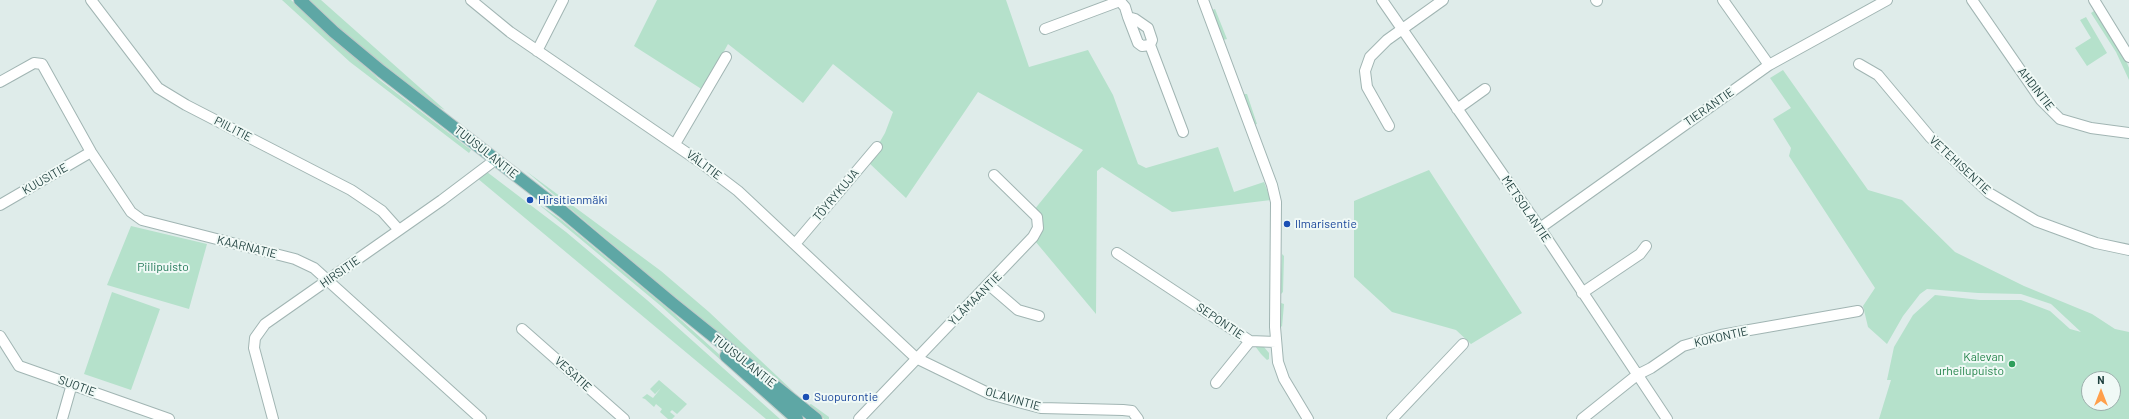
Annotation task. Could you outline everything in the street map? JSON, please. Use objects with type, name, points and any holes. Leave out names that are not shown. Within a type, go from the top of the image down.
[{"type":"main road","name":"TUUSULANTIE","points":[[300,0],[334,32],[381,71],[562,211],[672,304],[798,403],[816,419]]},
{"type":"main road","name":"TUUSULANTIE","points":[[672,304],[797,419]]},
{"type":"street","name":"PIILITIE","points":[[91,0],[158,88],[186,105],[351,190],[382,212],[399,230]]},
{"type":"street","name":"VÄLITIE","points":[[470,0],[537,51],[675,144],[738,191],[916,358]]},
{"type":"street","points":[[537,51],[563,0]]},
{"type":"street","points":[[1203,0],[1272,185],[1276,202],[1276,342],[1278,362],[1284,379],[1308,419]]},
{"type":"street","name":"METSOLANTIE","points":[[1382,0],[1540,228],[1667,419]]},
{"type":"street","points":[[1390,126],[1367,87],[1365,71],[1370,57],[1387,40],[1401,29],[1443,0]]},
{"type":"street","points":[[1723,0],[1769,65]]},
{"type":"street","name":"TIERANTIE","points":[[1540,228],[1769,65],[1887,0]]},
{"type":"street","name":"AHDINTIE","points":[[1972,0],[2042,100],[2060,119],[2091,128],[2129,133]]},
{"type":"street","points":[[2094,0],[2129,57]]},
{"type":"street","points":[[1045,29],[1119,1],[1125,7],[1138,43],[1142,46],[1150,45]]},
{"type":"street","points":[[1128,17],[1135,18],[1148,28],[1152,40],[1150,45],[1183,132]]},
{"type":"street","points":[[675,144],[726,57]]},
{"type":"street","name":"KAARNATIE","points":[[0,82],[34,62],[42,64],[91,152],[131,212],[142,220],[295,259],[314,268],[482,419]]},
{"type":"street","name":"VETEHISENTIE","points":[[1859,64],[1878,75],[1930,137],[1989,193],[2036,221],[2096,243],[2129,250]]},
{"type":"street","points":[[1457,109],[1485,89]]},
{"type":"street","name":"TÖYRYKUJA","points":[[795,244],[877,147]]},
{"type":"street","name":"KUUSITIE","points":[[0,205],[91,152]]},
{"type":"street","name":"HIRSITIE","points":[[272,419],[254,348],[255,338],[265,324],[486,168],[495,160]]},
{"type":"street","name":"YLÄMAANTIE","points":[[859,419],[916,358],[990,285],[1033,237],[1038,228],[1037,217],[994,175]]},
{"type":"street","points":[[1582,292],[1640,254],[1646,246]]},
{"type":"street","name":"SEPONTIE","points":[[1117,253],[1250,341],[1276,342]]},
{"type":"street","points":[[990,285],[1018,310],[1039,316]]},
{"type":"street","name":"KOKONTIE","points":[[1582,419],[1637,375],[1651,368],[1683,346],[1701,340],[1858,311]]},
{"type":"street","name":"VESATIE","points":[[522,329],[624,419]]},
{"type":"street","name":"SUOTIE","points":[[0,336],[19,366],[169,419]]},
{"type":"street","points":[[1216,383],[1250,341]]},
{"type":"street","points":[[1392,419],[1463,344]]},
{"type":"street","name":"OLAVINTIE","points":[[916,358],[990,394],[1041,408],[1110,408],[1132,411],[1138,419]]},
{"type":"street","points":[[62,419],[72,384]]},
{"type":"green space","points":[[282,0],[291,0],[381,81],[471,150],[469,153],[350,62]]},
{"type":"green space","points":[[308,0],[321,0],[445,110],[427,101],[326,18]]},
{"type":"green space","points":[[657,0],[1006,0],[1029,67],[1088,50],[1113,95],[1138,164],[1146,168],[1218,147],[1234,192],[1264,182],[1271,200],[1172,212],[1102,167],[1097,171],[1096,314],[1035,241],[1034,210],[1083,150],[978,92],[906,198],[868,162],[885,133],[893,112],[833,64],[803,103],[728,44],[703,90],[634,46]]},
{"type":"green space","points":[[1215,9],[1227,39],[1223,40],[1212,10]]},
{"type":"green space","points":[[2094,11],[2127,63],[2129,68],[2129,80],[2116,52],[2091,13]]},
{"type":"green space","points":[[2086,17],[2107,53],[2087,66],[2075,48],[2091,38],[2080,20]]},
{"type":"green space","points":[[1783,70],[1868,190],[1902,200],[1955,252],[2024,286],[2092,314],[2115,329],[2129,332],[2129,419],[1879,419],[1891,380],[1887,380],[1894,347],[1913,315],[1935,295],[1980,300],[2021,300],[2050,311],[2070,329],[2081,332],[2051,304],[2021,294],[1978,293],[1927,289],[1920,294],[1903,316],[1887,344],[1868,327],[1863,306],[1875,288],[1789,156],[1791,148],[1773,119],[1791,108],[1770,78]]},
{"type":"green space","points":[[1244,94],[1247,94],[1257,124],[1253,125]]},
{"type":"green space","points":[[1429,170],[1522,313],[1471,344],[1456,330],[1392,312],[1354,277],[1354,201]]},
{"type":"green space","points":[[526,171],[661,271],[709,312],[795,393],[707,325]]},
{"type":"green space","points":[[487,172],[566,232],[647,300],[780,419],[766,419],[477,178]]},
{"type":"green space","points":[[537,203],[560,219],[671,311],[791,419],[786,419],[661,306]]},
{"type":"green space","name":"Piilipuisto","points":[[131,226],[207,244],[189,309],[107,285]]},
{"type":"green space","points":[[1282,254],[1284,256],[1283,292],[1280,295]]},
{"type":"green space","points":[[112,292],[160,309],[131,390],[84,374]]},
{"type":"green space","points":[[1281,303],[1284,304],[1282,327],[1281,326]]},
{"type":"green space","points":[[1256,344],[1264,347],[1269,353],[1269,359],[1267,360],[1261,354],[1255,346]]},
{"type":"green space","points":[[659,380],[687,404],[677,414],[672,410],[670,412],[675,416],[672,419],[668,419],[660,412],[662,409],[656,404],[654,407],[642,398],[647,394],[653,398],[661,388],[655,394],[650,389]]},
{"type":"green space","points":[[811,404],[829,417],[829,419],[824,419],[809,405]]},
{"type":"place","name":"Hirsitienmäki","points":[[530,200]]},
{"type":"place","name":"Ilmarisentie","points":[[1287,224]]},
{"type":"place","name":"Kalevan urheilupuisto","points":[[2012,364]]},
{"type":"place","name":"Suopurontie","points":[[806,397]]}]
